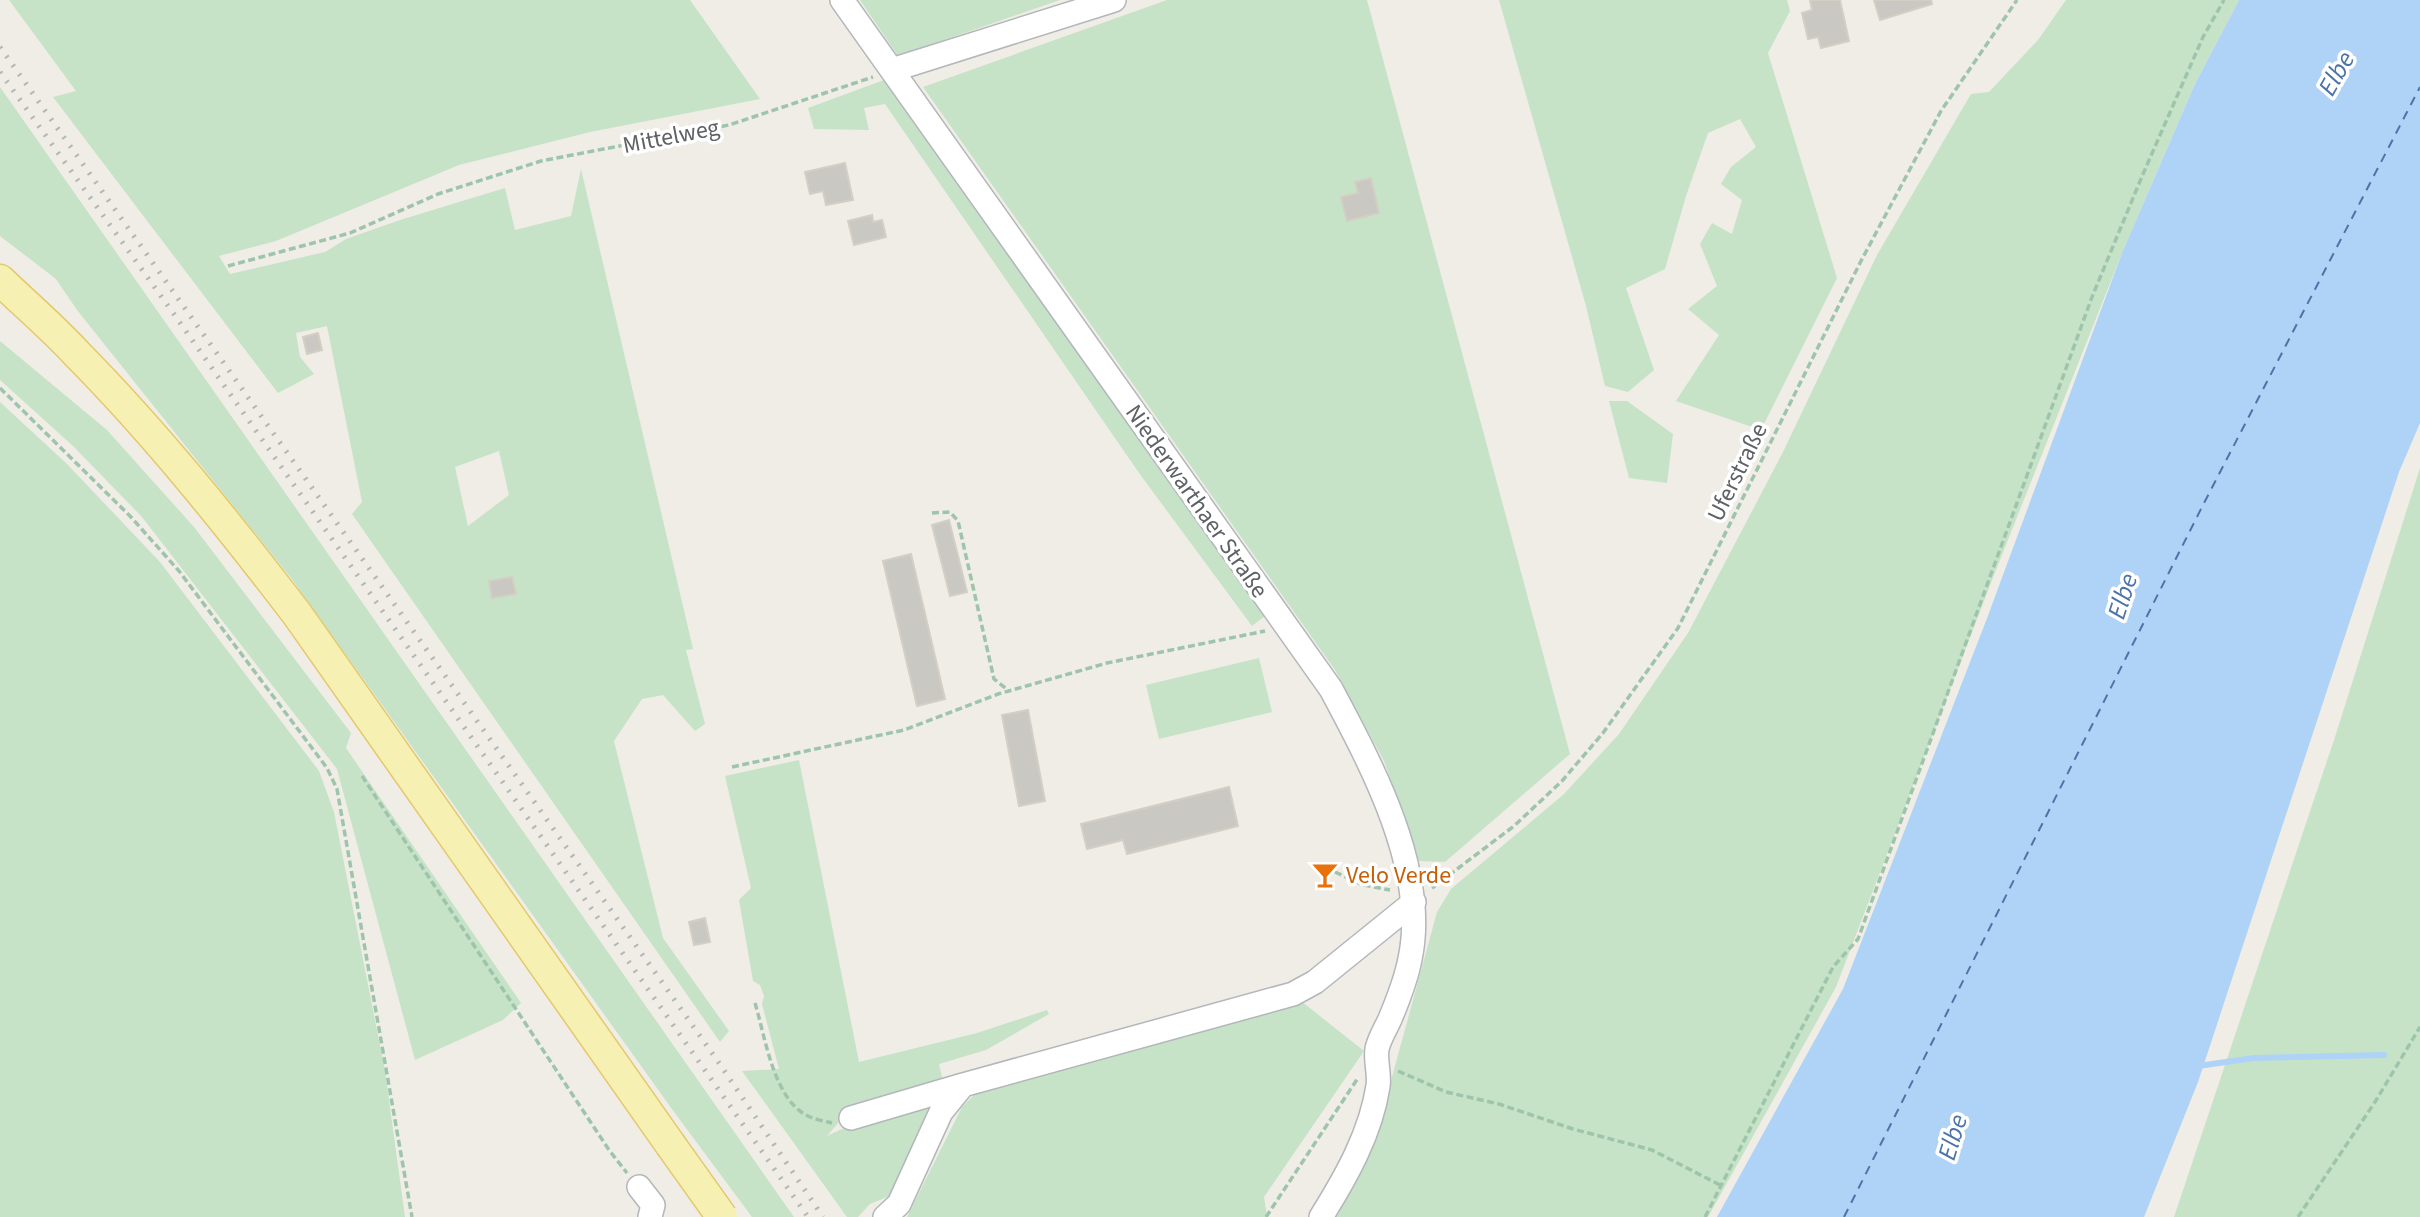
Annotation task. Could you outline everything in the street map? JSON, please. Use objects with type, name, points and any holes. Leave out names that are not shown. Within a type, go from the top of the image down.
[{"type":"main road","points":[[0,280],[77,353],[192,480],[245,546],[313,637],[722,1217]]},
{"type":"street","name":"Niederwarthaer Straße","points":[[842,0],[1331,688],[1369,761],[1395,831],[1414,902],[1411,957],[1378,1054]]},
{"type":"street","points":[[892,70],[1114,0]]},
{"type":"street","points":[[850,1118],[1293,994],[1315,982],[1414,902]]},
{"type":"street","points":[[1321,1217],[1368,1128],[1378,1084],[1378,1054]]},
{"type":"street","points":[[885,1217],[899,1204],[937,1121],[963,1085]]},
{"type":"street","points":[[639,1187],[653,1205],[650,1217]]},
{"type":"path","name":"Uferstraße","points":[[1414,902],[1514,826],[1562,781],[1604,733],[1678,628],[1861,261],[1941,111],[2017,0]]},
{"type":"path","points":[[1705,1217],[1833,967],[1858,939],[2092,298],[2198,50],[2224,0]]},
{"type":"path","name":"Mittelweg","points":[[228,266],[350,233],[438,194],[541,162],[729,125],[892,70]]},
{"type":"path","points":[[0,388],[130,516],[179,571],[318,757],[337,789],[412,1217]]},
{"type":"path","points":[[932,513],[950,512],[958,521],[994,679],[1009,691]]},
{"type":"path","points":[[732,767],[904,730],[1009,691],[1107,663],[1286,626]]},
{"type":"path","points":[[362,776],[609,1150],[639,1187]]},
{"type":"path","points":[[1335,872],[1363,885],[1391,890]]},
{"type":"path","points":[[755,1003],[785,1097],[806,1115],[834,1124],[850,1118]]},
{"type":"path","points":[[2298,1217],[2375,1102],[2420,1027]]},
{"type":"path","points":[[1266,1217],[1378,1054],[1446,1091],[1652,1150],[1722,1186]]},
{"type":"green space","points":[[9,0],[690,0],[760,99],[590,132],[459,165],[276,241],[219,256],[230,274],[325,252],[346,239],[505,188],[515,230],[571,216],[581,169],[693,649],[686,650],[705,724],[695,731],[663,695],[642,699],[614,741],[663,938],[729,1031],[720,1042],[352,514],[362,502],[327,326],[296,333],[300,357],[314,374],[278,393],[53,97],[76,91]],"holes":[[[499,451],[509,495],[468,526],[455,467]]]},
{"type":"green space","points":[[860,0],[1060,0],[898,56]]},
{"type":"green space","points":[[1167,0],[1367,0],[1570,754],[1445,862],[1419,861],[1384,761],[1335,670],[923,87]]},
{"type":"green space","points":[[1499,0],[1787,0],[1790,11],[1768,53],[1837,278],[1761,430],[1676,401],[1719,335],[1688,309],[1717,286],[1700,244],[1712,223],[1732,234],[1742,200],[1721,184],[1731,167],[1756,147],[1740,119],[1708,133],[1665,269],[1626,288],[1654,370],[1628,392],[1605,386],[1586,306]]},
{"type":"green space","points":[[2066,0],[2239,0],[2195,84],[2122,253],[1992,580],[1836,987],[1708,1217],[1328,1217],[1377,1132],[1437,912],[1451,889],[1564,794],[1619,734],[1688,633],[1782,454],[1877,255],[1971,94],[1989,92],[2038,40]]},
{"type":"green space","points":[[884,80],[1265,616],[1252,626],[1139,473],[885,104],[864,108],[869,130],[814,129],[808,108]]},
{"type":"green space","points":[[0,87],[794,1217],[752,1217],[291,578],[77,310],[56,279],[0,236]]},
{"type":"green space","points":[[0,341],[107,430],[194,527],[351,733],[346,748],[521,1003],[503,1020],[415,1060],[337,769],[142,517],[74,447],[0,380]]},
{"type":"green space","points":[[1609,401],[1627,401],[1673,434],[1667,483],[1629,478]]},
{"type":"green space","points":[[0,402],[67,464],[160,562],[319,771],[334,812],[385,1071],[405,1217],[0,1217]]},
{"type":"green space","points":[[2420,468],[2420,1217],[2174,1217],[2335,737]]},
{"type":"green space","points":[[1259,658],[1272,712],[1159,739],[1146,685]]},
{"type":"green space","points":[[799,760],[859,1062],[977,1033],[1047,1010],[1049,1014],[986,1050],[939,1064],[943,1082],[850,1109],[827,1136],[855,1123],[935,1099],[928,1108],[906,1169],[892,1195],[870,1204],[858,1217],[847,1217],[742,1071],[779,1069],[762,1004],[764,996],[760,985],[753,981],[739,900],[751,888],[725,776]]},
{"type":"green space","points":[[1301,1001],[1364,1051],[1264,1197],[1267,1217],[907,1217],[962,1107],[975,1094]]},
{"type":"water","name":"Elbe","points":[[2239,0],[2420,0],[2420,423],[2399,472],[2198,1082],[2144,1217],[1717,1217],[1843,989],[1986,621],[2122,253],[2195,84]]},
{"type":"building","points":[[1810,0],[1840,0],[1849,41],[1821,48],[1818,37],[1808,39],[1802,13],[1812,10]]},
{"type":"building","points":[[1874,0],[1931,0],[1932,4],[1880,20]]},
{"type":"building","points":[[845,163],[853,200],[826,205],[823,191],[810,194],[805,172]]},
{"type":"building","points":[[1371,178],[1379,213],[1347,221],[1341,197],[1358,193],[1355,182]]},
{"type":"building","points":[[872,215],[873,222],[882,220],[886,237],[854,245],[848,221]]},
{"type":"building","points":[[318,333],[322,350],[307,354],[303,337]]},
{"type":"building","points":[[949,520],[967,592],[950,596],[932,525]]},
{"type":"building","points":[[911,554],[945,699],[917,706],[883,561]]},
{"type":"building","points":[[512,577],[516,594],[492,598],[489,581]]},
{"type":"building","points":[[1028,710],[1045,801],[1019,806],[1002,715]]},
{"type":"building","points":[[1229,787],[1238,826],[1127,854],[1123,840],[1087,849],[1081,824]]},
{"type":"building","points":[[705,918],[710,942],[694,945],[689,922]]},
{"type":"waterway","points":[[2198,1066],[2254,1058],[2384,1055]]},
{"type":"ferry route","points":[[1844,1217],[2204,503],[2420,87]]},
{"type":"railway","points":[[0,47],[717,1060],[823,1217]]},
{"type":"railway","points":[[0,72],[176,317],[808,1217]]},
{"type":"place","name":"Velo Verde","points":[[1325,875]]}]
